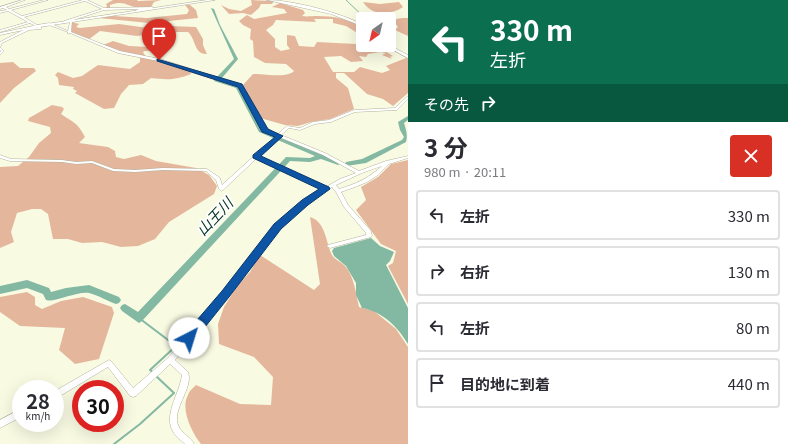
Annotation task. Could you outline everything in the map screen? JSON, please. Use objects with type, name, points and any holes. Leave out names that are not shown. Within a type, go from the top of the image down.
[{"type":"street","points":[[0,8],[24,0]]},
{"type":"street","points":[[0,12],[47,0]]},
{"type":"street","points":[[23,17],[85,0],[104,8]]},
{"type":"street","points":[[65,22],[213,0]]},
{"type":"street","points":[[269,0],[294,5],[356,23]]},
{"type":"street","points":[[4,7],[37,26],[50,25],[119,52],[159,60],[240,86],[265,130],[324,154],[358,172]]},
{"type":"street","points":[[0,54],[3,51],[0,47],[2,43],[28,29],[65,22],[104,8],[152,8],[137,10],[138,12]]},
{"type":"street","points":[[0,31],[32,22]]},
{"type":"street","points":[[69,33],[71,22]]},
{"type":"street","points":[[0,34],[50,25]]},
{"type":"street","points":[[396,50],[408,57]]},
{"type":"street","points":[[0,156],[10,160],[62,161],[76,163],[92,162],[113,170],[135,171],[163,168],[207,170],[218,179],[221,189],[288,127],[300,129],[314,123],[330,121],[354,111],[396,109],[408,97]]},
{"type":"street","points":[[256,157],[326,189]]},
{"type":"street","points":[[64,390],[109,363],[133,393],[170,360],[226,294],[278,227],[305,202],[358,172],[408,157]]},
{"type":"street","points":[[338,191],[361,185],[377,174],[388,162]]},
{"type":"street","points":[[330,246],[369,236],[369,232],[346,206],[333,185]]},
{"type":"street","points":[[170,360],[186,374],[186,384],[174,410],[175,428],[190,444]]},
{"type":"street","points":[[0,424],[12,418]]},
{"type":"shaded area","points":[[113,0],[161,0],[154,2],[151,7],[146,8],[134,7],[119,3],[110,5],[110,8],[106,8],[106,4]]},
{"type":"shaded area","points":[[251,0],[274,1],[272,4],[261,4],[259,8],[251,15],[243,13],[229,14],[221,5],[229,9],[241,11],[252,5]]},
{"type":"shaded area","points":[[363,2],[380,4],[399,2],[403,7],[393,12],[376,12],[367,7]]},
{"type":"shaded area","points":[[280,3],[303,10],[305,13],[302,16],[341,18],[356,24],[356,32],[346,26],[333,23],[333,19],[314,19],[316,22],[276,20],[273,25],[266,30],[275,39],[275,47],[281,51],[290,49],[287,45],[287,35],[295,36],[299,46],[314,47],[317,42],[356,44],[356,52],[380,52],[368,54],[366,57],[359,56],[363,61],[351,62],[341,56],[324,57],[333,72],[354,72],[360,67],[382,73],[390,70],[386,66],[406,58],[408,59],[408,93],[393,106],[383,99],[367,94],[344,73],[336,73],[336,78],[348,88],[354,109],[330,119],[298,126],[285,125],[260,118],[243,85],[253,74],[286,75],[294,71],[286,64],[265,63],[254,57],[253,41],[250,39],[251,29],[239,21],[247,15],[254,19],[287,13],[284,9],[272,7]]},
{"type":"shaded area","points":[[185,5],[190,5],[196,10],[198,18],[149,23],[99,18],[113,16],[147,18],[187,14],[189,10]]},
{"type":"shaded area","points":[[408,18],[408,36],[396,30],[398,27],[396,24],[396,19]]},
{"type":"shaded area","points":[[72,22],[79,24],[76,27],[80,28],[119,24],[148,28],[162,28],[170,26],[196,27],[203,39],[203,45],[207,54],[203,54],[197,49],[191,35],[188,32],[165,34],[158,33],[137,36],[100,31],[88,40],[71,33],[72,30],[70,27]]},
{"type":"shaded area","points":[[113,41],[129,46],[169,48],[169,50],[145,51],[143,52],[146,57],[120,52],[103,45]]},
{"type":"shaded area","points":[[380,52],[386,52],[393,56],[390,57],[392,59],[382,55],[386,53]]},
{"type":"shaded area","points":[[140,57],[156,60],[190,71],[191,74],[171,79],[151,78],[143,84],[129,85],[121,94],[114,108],[104,109],[75,93],[77,91],[73,89],[74,87],[59,85],[58,78],[55,75],[58,72],[73,78],[82,76],[98,65],[130,69],[140,62]]},
{"type":"shaded area","points":[[13,62],[20,68],[34,68],[36,71],[14,88],[0,103],[0,63]]},
{"type":"shaded area","points":[[52,105],[62,107],[64,109],[61,114],[80,128],[85,137],[79,143],[108,147],[115,151],[116,157],[124,159],[141,155],[156,161],[196,168],[209,175],[217,186],[214,194],[169,222],[155,239],[138,246],[121,247],[102,242],[82,243],[68,239],[53,239],[48,214],[41,209],[32,209],[17,213],[11,232],[14,242],[0,248],[0,167],[18,166],[29,157],[39,143],[51,133],[50,127],[28,121],[29,118]]},
{"type":"shaded area","points":[[408,160],[408,304],[388,266],[393,263],[396,251],[381,244],[356,210],[366,200],[361,187],[378,177],[391,164]]},
{"type":"shaded area","points":[[310,217],[315,219],[322,227],[332,255],[345,266],[351,275],[359,307],[374,311],[396,329],[408,347],[408,444],[201,444],[188,421],[185,407],[191,390],[196,385],[240,404],[271,405],[273,377],[254,357],[219,344],[218,324],[224,307],[237,286],[250,272],[260,255],[314,290],[320,284]]},
{"type":"shaded area","points":[[371,238],[380,246],[394,252],[390,261],[386,265],[408,308],[408,344],[399,331],[383,316],[362,308],[356,295],[356,283],[346,266],[334,256],[332,251],[334,248]]},
{"type":"shaded area","points":[[27,292],[35,297],[35,305],[42,309],[61,301],[83,297],[112,307],[114,313],[99,359],[75,364],[59,350],[65,328],[20,326],[0,312],[0,297]]},
{"type":"waterway","points":[[346,0],[359,12]]},
{"type":"waterway","points":[[212,9],[219,24]]},
{"type":"waterway","points":[[220,26],[236,59],[220,77]]},
{"type":"waterway","points":[[396,49],[401,52]]},
{"type":"waterway","points":[[216,80],[238,87],[261,131],[315,153],[321,157]]},
{"type":"waterway","name":"山王川","points":[[348,164],[364,161],[404,141],[407,137],[401,122],[408,118]]},
{"type":"waterway","name":"山王川","points":[[125,308],[139,318],[288,159],[310,160],[321,157]]},
{"type":"waterway","name":"山王川","points":[[321,157],[338,163]]},
{"type":"waterway","name":"山王川","points":[[0,290],[27,284],[46,291],[49,297],[66,292],[89,289],[116,300]]},
{"type":"waterway","points":[[139,318],[176,346],[150,370],[154,373]]},
{"type":"waterway","points":[[114,444],[140,424],[174,393],[156,376]]},
{"type":"route","points":[[159,60],[240,86],[265,130],[280,136],[256,157],[326,189],[305,202],[278,227],[226,294],[189,338]]}]
